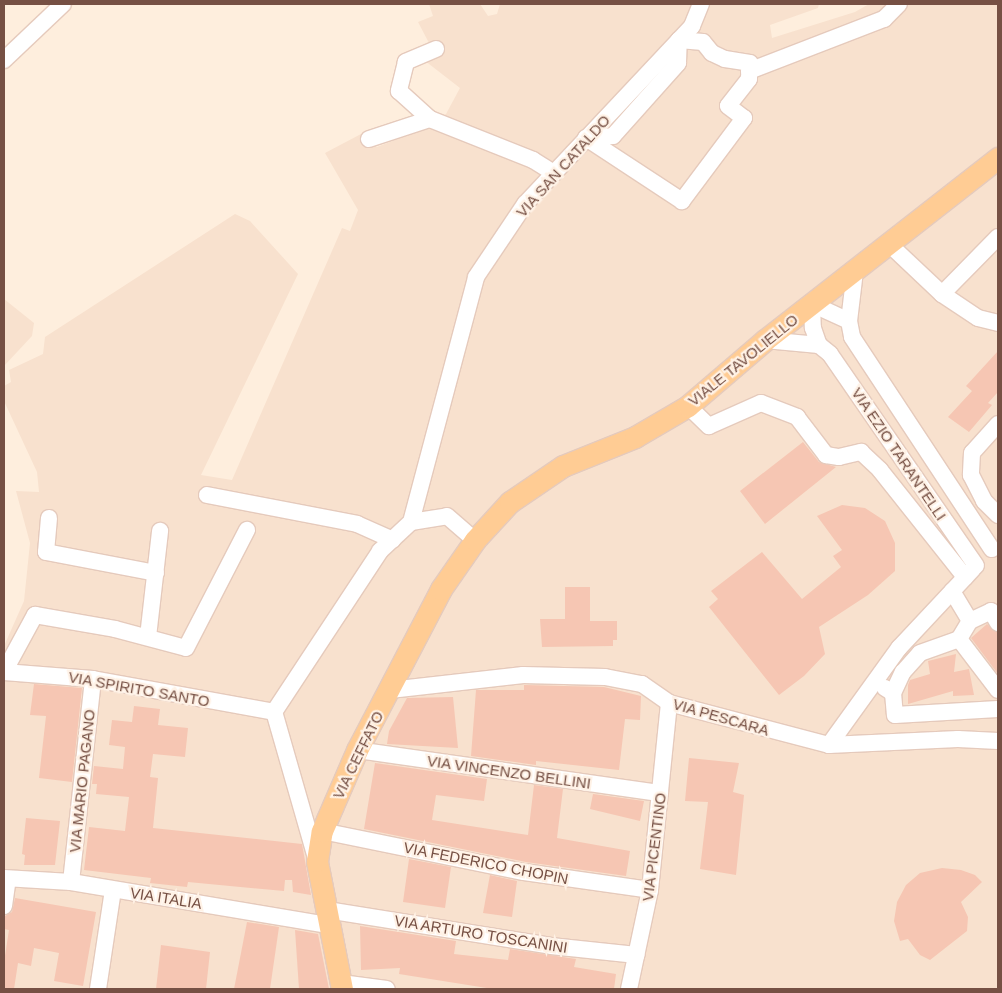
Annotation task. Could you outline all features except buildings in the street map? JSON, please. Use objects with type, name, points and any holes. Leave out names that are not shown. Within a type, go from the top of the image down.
[{"type":"main road","name":"VIALE TAVOLIELLO","points":[[475,540],[510,502],[563,466],[635,437],[688,406],[764,340],[998,158]]},
{"type":"main road","name":"VIA CEFFATO","points":[[341,986],[317,861],[322,831],[357,750],[390,690],[441,589],[475,540]]},
{"type":"street","points":[[4,60],[62,4]]},
{"type":"street","name":"VIA SAN CATALDO","points":[[411,522],[476,277],[525,204],[692,26],[700,4]]},
{"type":"street","points":[[749,71],[884,19],[899,4]]},
{"type":"street","points":[[586,138],[682,201],[744,118],[728,106],[749,78],[750,63],[725,59],[712,53],[703,42],[679,40]]},
{"type":"street","points":[[436,49],[406,62],[399,91],[430,119],[533,160],[554,173]]},
{"type":"street","points":[[369,139],[430,119]]},
{"type":"street","points":[[942,294],[998,237]]},
{"type":"street","points":[[889,244],[942,294],[978,318],[998,323]]},
{"type":"street","name":"VIA EZIO TARANTELLI","points":[[855,271],[849,321],[852,337],[995,546]]},
{"type":"street","points":[[812,304],[835,311],[849,321]]},
{"type":"street","name":"VIA EZIO TARANTELLI","points":[[812,304],[812,328],[820,345],[830,354],[970,572]]},
{"type":"street","points":[[764,340],[820,345]]},
{"type":"street","points":[[688,406],[709,426],[761,403],[796,417],[826,455],[839,457],[861,452],[880,470],[970,572]]},
{"type":"street","points":[[998,424],[972,453],[971,474],[984,501],[998,515]]},
{"type":"street","points":[[207,495],[357,524],[393,540]]},
{"type":"street","points":[[317,861],[274,712],[380,550],[411,522],[447,516],[475,540]]},
{"type":"street","points":[[49,518],[46,552],[156,573]]},
{"type":"street","points":[[4,672],[35,615],[148,638],[186,648],[246,530]]},
{"type":"street","points":[[148,638],[160,532]]},
{"type":"street","points":[[829,745],[899,648],[995,546]]},
{"type":"street","points":[[952,591],[970,621]]},
{"type":"street","points":[[998,624],[991,611],[970,621],[959,638],[920,653],[903,672],[893,693],[895,715],[998,709]]},
{"type":"street","points":[[959,638],[998,690]]},
{"type":"street","name":"VIA SPIRITO SANTO","points":[[4,672],[94,680],[274,712]]},
{"type":"street","name":"VIA PESCARA","points":[[390,690],[523,676],[582,676],[642,684],[668,703],[829,745],[958,739],[998,741]]},
{"type":"street","name":"VIA MARIO PAGANO","points":[[72,882],[94,680]]},
{"type":"street","points":[[874,682],[893,693]]},
{"type":"street","name":"VIA PICENTINO","points":[[629,989],[650,890],[668,703]]},
{"type":"street","name":"VIA VINCENZO BELLINI","points":[[357,750],[660,793]]},
{"type":"street","name":"VIA FEDERICO CHOPIN","points":[[322,831],[524,872],[650,890]]},
{"type":"street","points":[[4,906],[6,879]]},
{"type":"street","name":"VIA ITALIA","points":[[6,879],[72,882],[113,890],[327,917]]},
{"type":"street","points":[[98,989],[113,890]]},
{"type":"street","name":"VIA ARTURO TOSCANINI","points":[[327,917],[551,946],[637,955]]},
{"type":"street","points":[[341,986],[387,989]]},
{"type":"shaded area","points":[[429,4],[480,4],[488,16],[497,14],[500,4],[819,4],[818,8],[770,25],[772,38],[855,12],[869,4],[998,4],[998,989],[4,989],[4,646],[24,601],[30,543],[16,491],[39,492],[37,472],[4,401],[4,386],[11,382],[9,370],[43,354],[45,337],[235,214],[250,221],[298,274],[201,475],[232,480],[342,228],[350,231],[358,210],[325,153],[361,134],[377,147],[423,129],[446,114],[460,88],[411,50],[429,43],[418,22],[433,16]]},
{"type":"shaded area","points":[[4,299],[34,323],[32,336],[4,366]]}]
